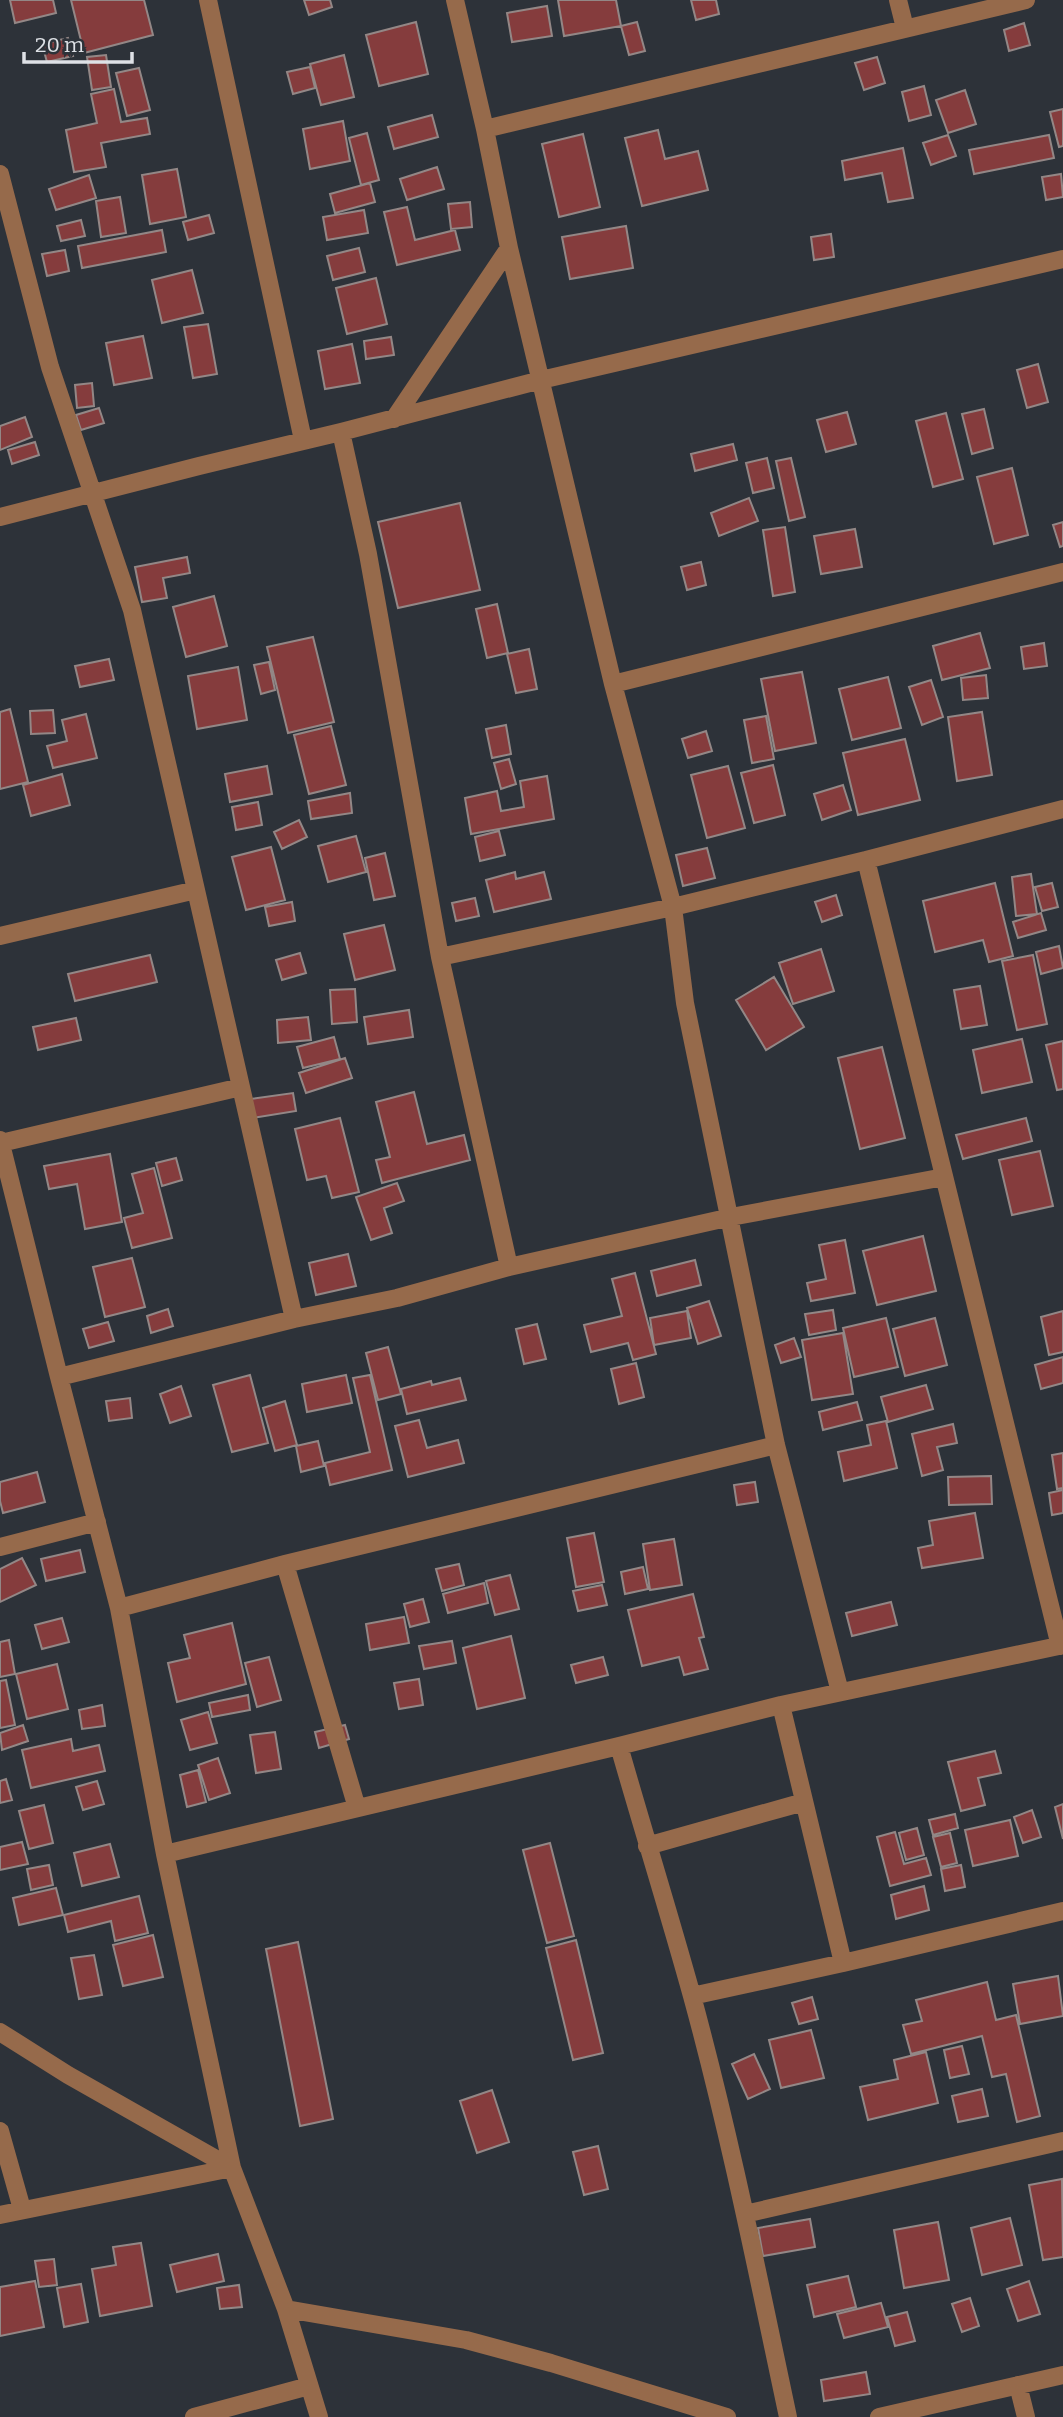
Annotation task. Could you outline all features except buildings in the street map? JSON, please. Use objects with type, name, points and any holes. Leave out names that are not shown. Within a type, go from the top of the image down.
[{"type":"street","points":[[208,0],[303,440]]},
{"type":"street","points":[[455,0],[509,248],[613,684],[673,907],[685,1003],[776,1444],[839,1692]]},
{"type":"street","points":[[898,0],[905,28]]},
{"type":"street","points":[[485,129],[1026,0]]},
{"type":"street","points":[[0,174],[50,367],[132,610],[294,1319]]},
{"type":"street","points":[[394,419],[509,248]]},
{"type":"street","points":[[0,517],[541,380],[1063,259]]},
{"type":"street","points":[[341,432],[368,554],[440,957],[509,1267]]},
{"type":"street","points":[[613,684],[1063,572]]},
{"type":"street","points":[[440,957],[673,907],[1063,809]]},
{"type":"street","points":[[165,1854],[781,1705],[1061,1645],[866,860]]},
{"type":"street","points":[[0,936],[196,890]]},
{"type":"street","points":[[241,1087],[0,1141],[119,1608],[165,1854],[232,2168],[286,2309],[319,2417]]},
{"type":"street","points":[[59,1377],[294,1319],[397,1298],[509,1267],[731,1217],[944,1177]]},
{"type":"street","points":[[119,1608],[285,1564],[776,1444]]},
{"type":"street","points":[[0,1547],[97,1522]]},
{"type":"street","points":[[285,1564],[356,1808]]},
{"type":"street","points":[[781,1705],[844,1963]]},
{"type":"street","points":[[619,1746],[692,1996],[745,2214],[788,2417]]},
{"type":"street","points":[[647,1846],[804,1802]]},
{"type":"street","points":[[692,1996],[1063,1912]]},
{"type":"street","points":[[0,2032],[68,2075],[232,2168]]},
{"type":"street","points":[[0,2131],[22,2209]]},
{"type":"street","points":[[745,2214],[1063,2141]]},
{"type":"street","points":[[0,2215],[232,2168]]},
{"type":"street","points":[[286,2309],[466,2340],[727,2417]]},
{"type":"street","points":[[879,2417],[1063,2375]]},
{"type":"street","points":[[1017,2385],[1026,2417]]},
{"type":"street","points":[[194,2417],[309,2386]]}]
